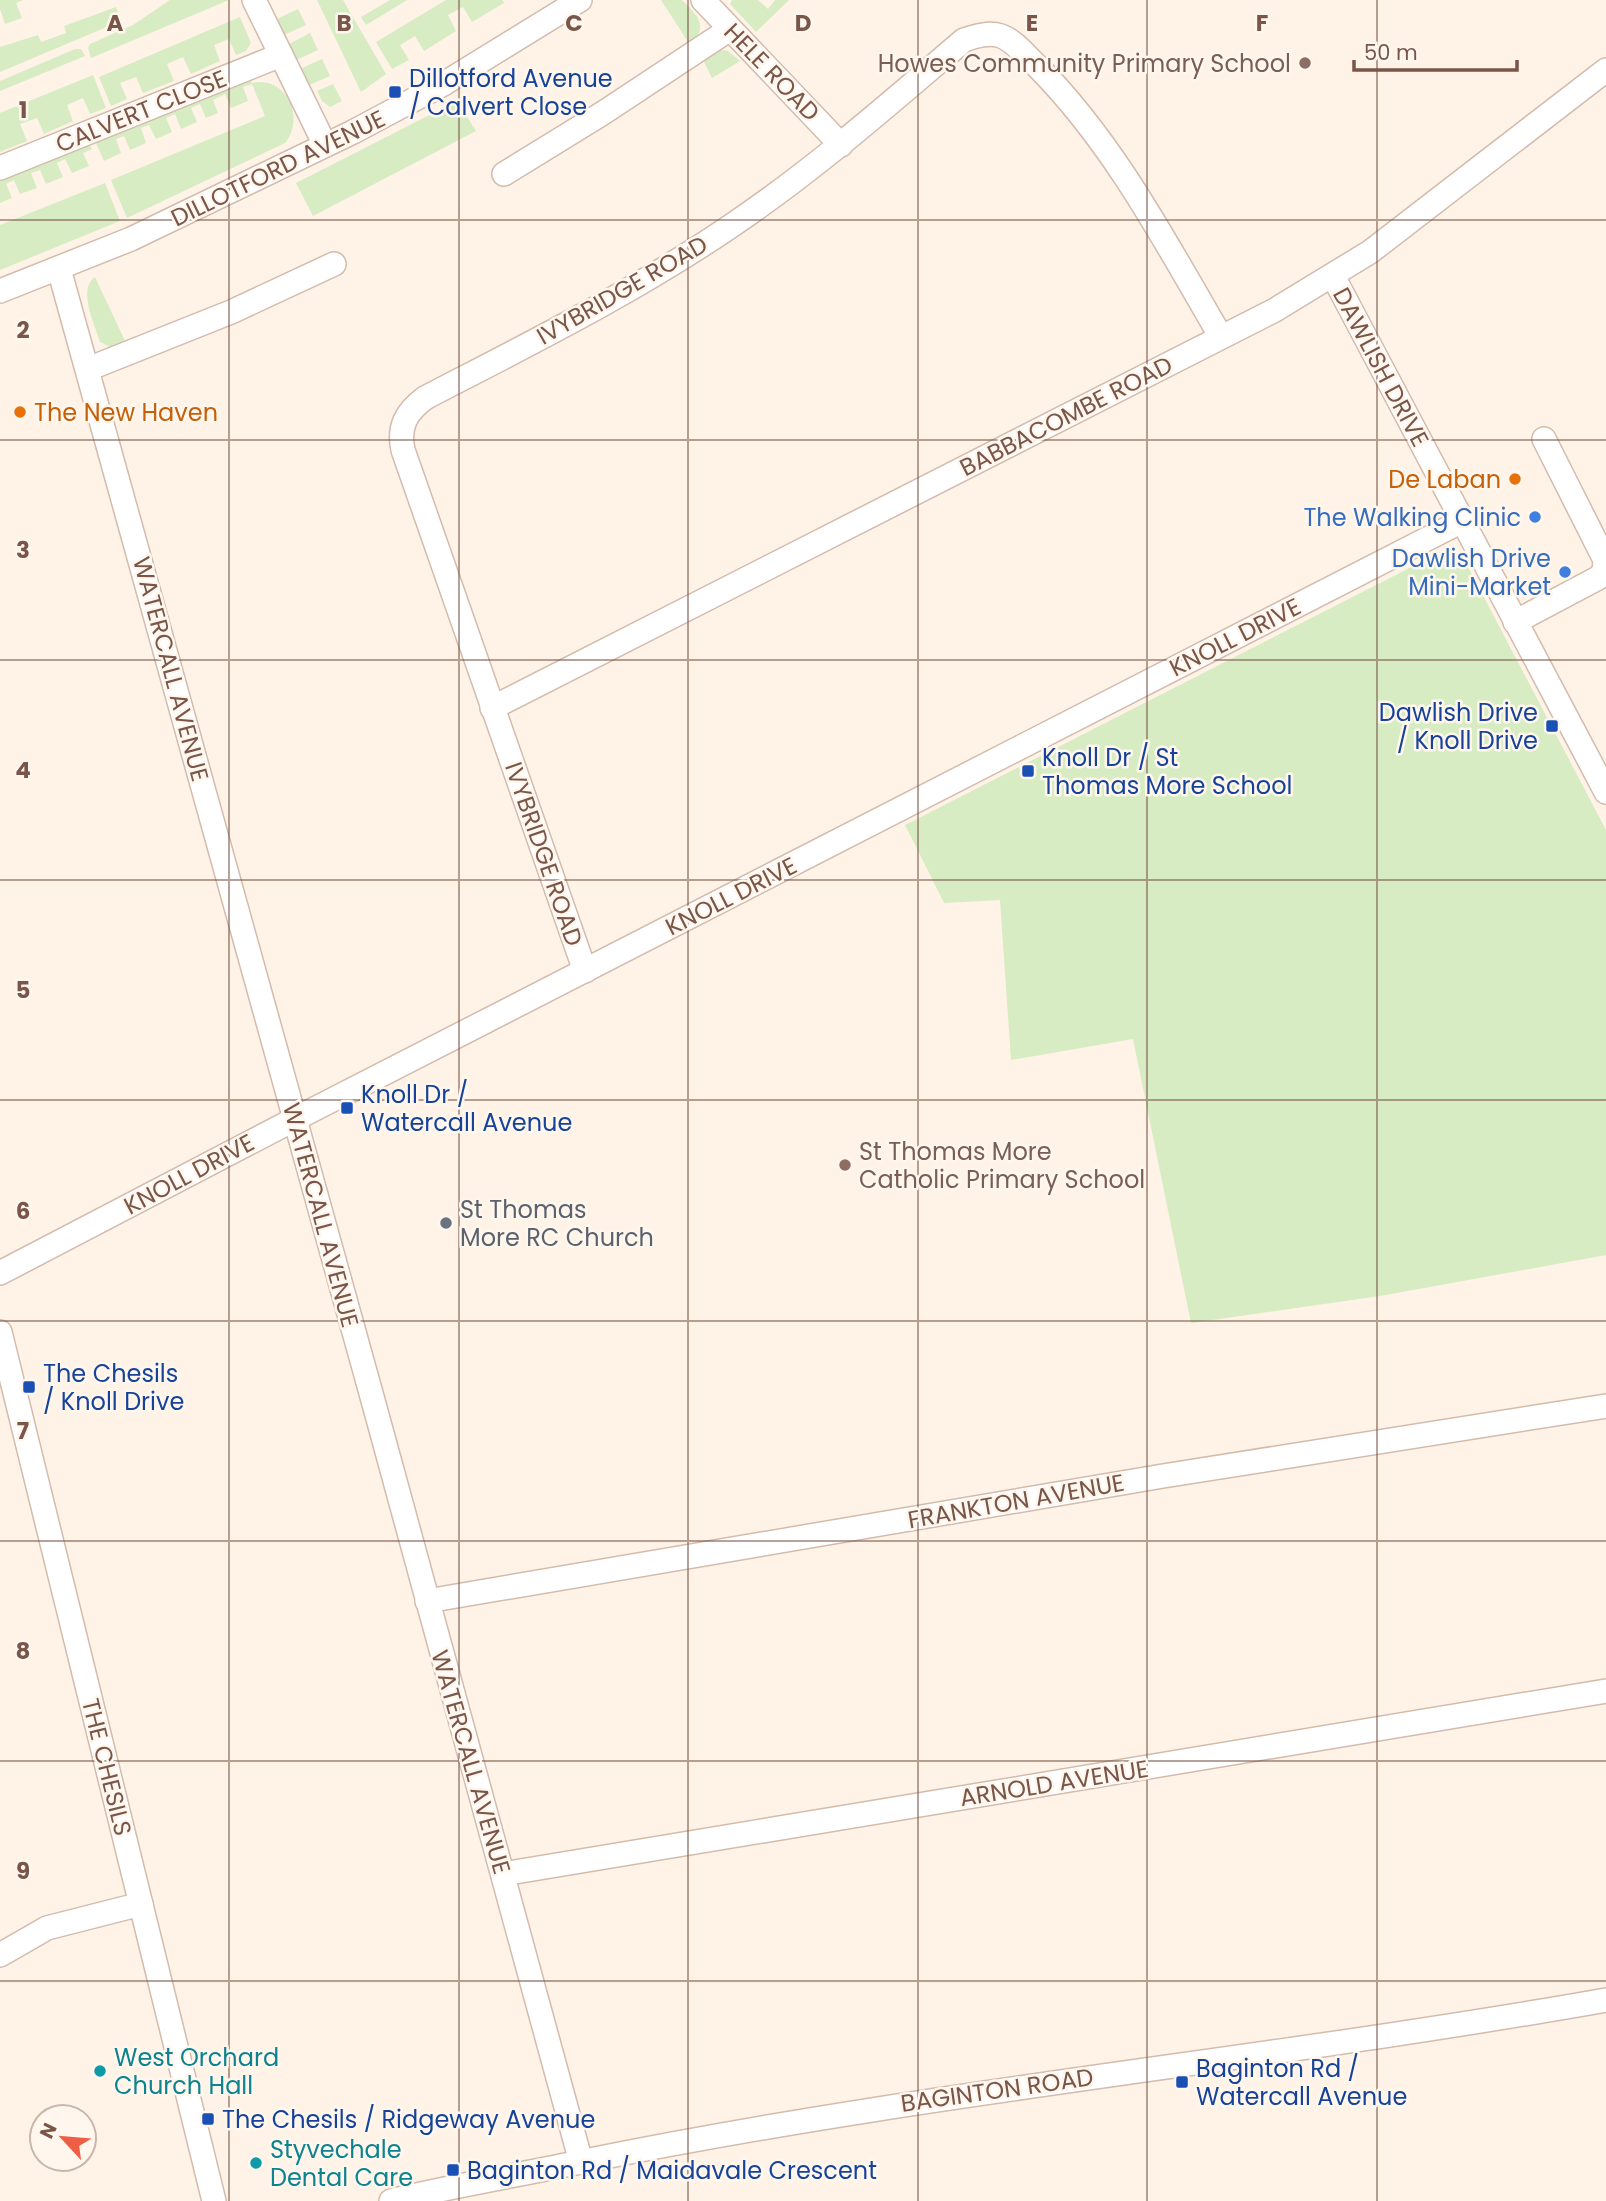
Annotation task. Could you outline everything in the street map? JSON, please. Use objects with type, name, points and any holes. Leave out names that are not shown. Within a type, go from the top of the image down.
[{"type":"street","points":[[254,0],[326,145]]},
{"type":"street","name":"DILLOTFORD AVENUE","points":[[0,291],[153,229],[326,145],[445,83],[580,0]]},
{"type":"street","name":"HELE ROAD","points":[[703,0],[841,145]]},
{"type":"street","points":[[504,174],[603,113],[730,29]]},
{"type":"street","name":"IVYBRIDGE ROAD","points":[[585,971],[403,450],[401,430],[407,415],[425,398],[568,324],[690,253],[782,190],[841,145],[964,40],[985,34],[1001,36],[1014,44],[1064,94],[1094,130],[1148,212],[1221,337]]},
{"type":"street","name":"CALVERT CLOSE","points":[[0,168],[281,55]]},
{"type":"street","name":"BABBACOMBE ROAD","points":[[492,708],[1275,310],[1370,252],[1606,70]]},
{"type":"street","points":[[88,369],[230,312],[334,264]]},
{"type":"street","name":"WATERCALL AVENUE","points":[[59,269],[503,1874],[580,2162]]},
{"type":"street","name":"DAWLISH DRIVE","points":[[1333,276],[1606,792]]},
{"type":"street","points":[[1516,622],[1598,578],[1606,566],[1544,439]]},
{"type":"street","name":"KNOLL DRIVE","points":[[0,1273],[1462,521]]},
{"type":"street","name":"THE CHESILS","points":[[0,1332],[214,2201]]},
{"type":"street","name":"FRANKTON AVENUE","points":[[427,1601],[1163,1476],[1606,1406]]},
{"type":"street","name":"ARNOLD AVENUE","points":[[503,1874],[1606,1691]]},
{"type":"street","points":[[0,1955],[47,1928],[141,1904]]},
{"type":"street","name":"BAGINTON ROAD","points":[[391,2201],[580,2162],[887,2106],[1307,2047],[1606,2000]]},
{"type":"green space","points":[[0,0],[23,0],[16,3],[22,18],[5,24]]},
{"type":"green space","points":[[170,0],[229,0],[91,58],[88,48],[90,44],[133,25]]},
{"type":"green space","points":[[317,0],[343,0],[386,74],[361,92]]},
{"type":"green space","points":[[390,0],[407,0],[366,25],[361,17]]},
{"type":"green space","points":[[446,0],[502,0],[504,3],[472,22],[463,7],[448,15],[456,31],[424,51],[415,36],[400,45],[409,60],[392,69],[376,42]]},
{"type":"green space","points":[[661,0],[682,0],[696,16],[699,32],[690,45]]},
{"type":"green space","points":[[732,0],[758,0],[768,9],[775,0],[789,0],[756,32],[730,4]]},
{"type":"green space","points":[[116,7],[121,21],[0,72],[0,47],[38,35],[41,42],[66,33],[64,26]]},
{"type":"green space","points":[[298,9],[306,25],[284,35],[277,19]]},
{"type":"green space","points":[[240,17],[251,43],[246,51],[236,55],[229,39],[214,45],[220,61],[191,74],[183,57],[167,64],[174,81],[143,93],[136,77],[120,83],[127,99],[111,106],[99,77]]},
{"type":"green space","points":[[310,33],[318,50],[296,60],[289,44]]},
{"type":"green space","points":[[75,49],[81,49],[85,56],[0,91],[0,81]]},
{"type":"green space","points":[[724,50],[740,61],[712,78],[703,60],[714,52]]},
{"type":"green space","points":[[322,59],[330,76],[307,86],[300,69]]},
{"type":"green space","points":[[93,75],[106,108],[90,114],[83,98],[67,105],[73,121],[44,134],[37,118],[20,124],[27,141],[0,152],[0,113]]},
{"type":"green space","points":[[249,77],[252,83],[274,85],[289,101],[293,122],[285,143],[127,218],[111,180],[265,116],[252,84],[243,87],[248,101],[231,108],[225,94],[213,100],[218,113],[206,118],[200,104],[191,108],[197,122],[181,129],[175,114],[166,118],[172,132],[156,139],[149,125],[141,128],[146,143],[130,150],[124,136],[116,139],[121,153],[104,161],[95,141]]},
{"type":"green space","points":[[333,84],[342,101],[330,107],[322,101],[317,91]]},
{"type":"green space","points":[[457,101],[476,131],[313,216],[296,183]]},
{"type":"green space","points":[[89,144],[92,149],[83,153],[89,166],[72,173],[65,159],[57,163],[63,177],[46,184],[40,170],[31,173],[37,188],[20,194],[14,180],[6,184],[12,198],[0,203],[0,181]]},
{"type":"green space","points":[[105,183],[120,221],[0,270],[0,225]]},
{"type":"green space","points":[[95,277],[126,343],[112,348],[100,342],[89,308],[87,290]]},
{"type":"green space","points":[[1449,554],[1468,567],[1606,830],[1606,1255],[1380,1296],[1191,1323],[1133,1039],[1011,1060],[1000,900],[944,903],[905,825],[1435,555]]},
{"type":"place","name":"Howes Community Primary School","points":[[1305,63]]},
{"type":"place","name":"Dillotford Avenue / Calvert Close","points":[[395,92]]},
{"type":"place","name":"The New Haven","points":[[20,412]]},
{"type":"place","name":"De Laban","points":[[1515,479]]},
{"type":"place","name":"The Walking Clinic","points":[[1535,517]]},
{"type":"place","name":"Dawlish Drive Mini-Market","points":[[1565,572]]},
{"type":"place","name":"Dawlish Drive / Knoll Drive","points":[[1552,726]]},
{"type":"place","name":"Knoll Dr / St Thomas More School","points":[[1028,771]]},
{"type":"place","name":"Knoll Dr / Watercall Avenue","points":[[347,1108]]},
{"type":"place","name":"St Thomas More Catholic Primary School","points":[[845,1165]]},
{"type":"place","name":"St Thomas More RC Church","points":[[446,1223]]},
{"type":"place","name":"The Chesils / Knoll Drive","points":[[29,1387]]},
{"type":"place","name":"West Orchard Church Hall","points":[[100,2071]]},
{"type":"place","name":"Baginton Rd / Watercall Avenue","points":[[1182,2082]]},
{"type":"place","name":"The Chesils / Ridgeway Avenue","points":[[208,2119]]},
{"type":"place","name":"Styvechale Dental Care","points":[[256,2163]]},
{"type":"place","name":"Baginton Rd / Maidavale Crescent","points":[[453,2170]]}]
